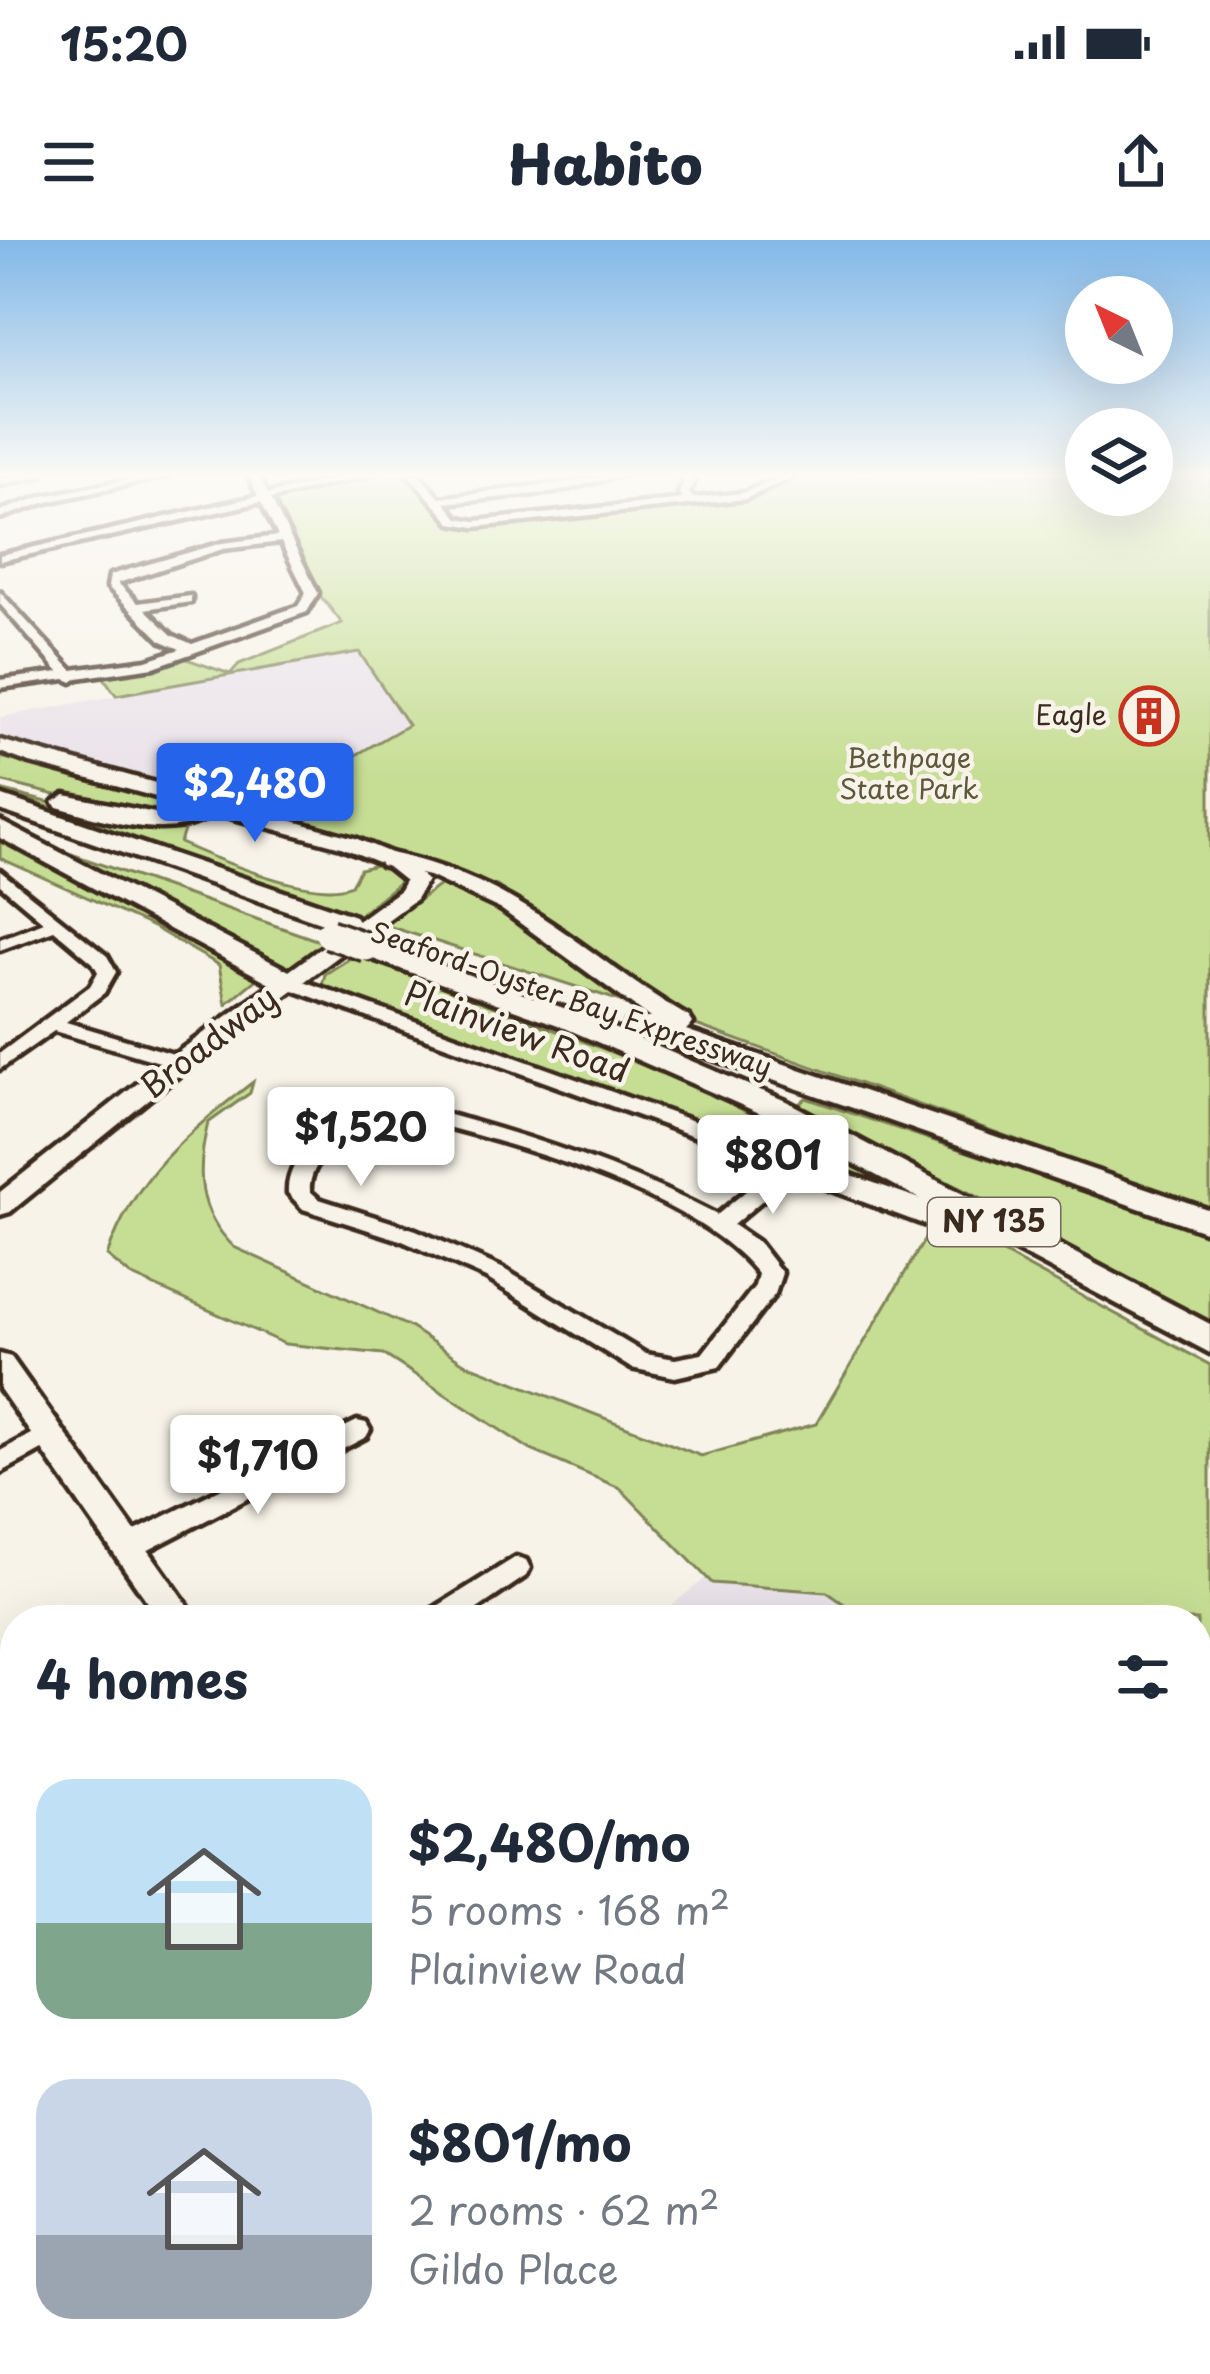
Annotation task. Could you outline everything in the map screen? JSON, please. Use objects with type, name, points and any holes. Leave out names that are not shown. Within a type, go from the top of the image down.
[{"type":"highway","points":[[0,786],[156,824],[187,820],[216,802]]},
{"type":"highway","name":"Seaford-Oyster Bay Expressway","points":[[0,802],[337,928]]},
{"type":"highway","name":"Seaford-Oyster Bay Expressway","points":[[0,818],[808,1083],[1210,1222]]},
{"type":"highway","points":[[0,828],[289,982]]},
{"type":"highway","points":[[390,860],[456,876],[514,902],[651,1008],[808,1083]]},
{"type":"highway","points":[[416,880],[456,876]]},
{"type":"highway","name":"Seaford-Oyster Bay Expressway","points":[[374,940],[775,1108],[1208,1339]]},
{"type":"highway","points":[[791,1164],[974,1231],[1208,1339]]},
{"type":"main road","points":[[0,746],[51,766],[216,802],[390,860],[416,880]]},
{"type":"main road","name":"Broadway","points":[[0,1206],[180,1062],[408,894],[416,880]]},
{"type":"main road","points":[[0,1187],[35,1177]]},
{"type":"main road","points":[[0,1365],[170,1605]]},
{"type":"street","points":[[121,575],[112,584],[166,638],[194,650]]},
{"type":"street","points":[[0,684],[72,678],[194,650],[310,603],[312,593],[301,575]]},
{"type":"street","points":[[0,596],[72,678]]},
{"type":"street","points":[[135,607],[187,599]]},
{"type":"street","points":[[0,876],[101,960],[106,972],[97,989],[0,1063]]},
{"type":"street","points":[[0,945],[57,923]]},
{"type":"street","name":"Plainview Road","points":[[289,982],[791,1164]]},
{"type":"street","points":[[51,1024],[180,1062]]},
{"type":"street","points":[[411,1112],[561,1155],[717,1227],[765,1260],[770,1273],[759,1299],[710,1361],[675,1368],[640,1362],[494,1273],[408,1235],[311,1204],[299,1193],[296,1178],[316,1154],[360,1120],[411,1112]]},
{"type":"street","points":[[717,1227],[791,1164]]},
{"type":"street","points":[[129,1547],[357,1430]]},
{"type":"street","points":[[0,1463],[46,1436]]},
{"type":"street","points":[[460,1605],[516,1568]]},
{"type":"shaded area","points":[[359,652],[409,725],[264,808],[190,786],[56,760],[0,735],[0,717]]},
{"type":"shaded area","points":[[742,1550],[886,1605],[671,1605]]},
{"type":"green space","name":"Bethpage State Park","points":[[308,575],[1210,575],[1210,1209],[696,1025],[657,1005],[497,886],[264,808],[408,725],[359,652],[116,695],[102,675],[181,657],[230,674],[239,664],[342,623]]},
{"type":"green space","points":[[0,757],[191,806],[151,819],[0,781]]},
{"type":"green space","points":[[0,790],[141,826],[185,827],[180,843],[291,883],[335,889],[351,885],[360,869],[376,865],[397,874],[399,883],[358,916]]},
{"type":"green space","points":[[0,834],[259,977],[226,1004],[219,965],[153,927],[0,858]]},
{"type":"green space","points":[[51,850],[325,943],[279,974]]},
{"type":"green space","points":[[444,882],[470,885],[639,1007],[385,925]]},
{"type":"green space","points":[[357,954],[679,1078],[956,1217],[322,986],[325,974]]},
{"type":"green space","points":[[253,1082],[250,1093],[208,1123],[202,1158],[206,1205],[234,1247],[410,1327],[464,1363],[701,1456],[816,1424],[932,1227],[979,1240],[1210,1365],[1210,1605],[846,1605],[827,1592],[712,1583],[620,1488],[531,1450],[383,1354],[285,1344],[130,1275],[107,1256],[148,1179],[207,1119]]},
{"type":"green space","points":[[806,1098],[1210,1233],[1210,1327],[970,1193],[803,1109],[799,1104]]},
{"type":"place","name":"Eagle","points":[[1149,716]]}]
